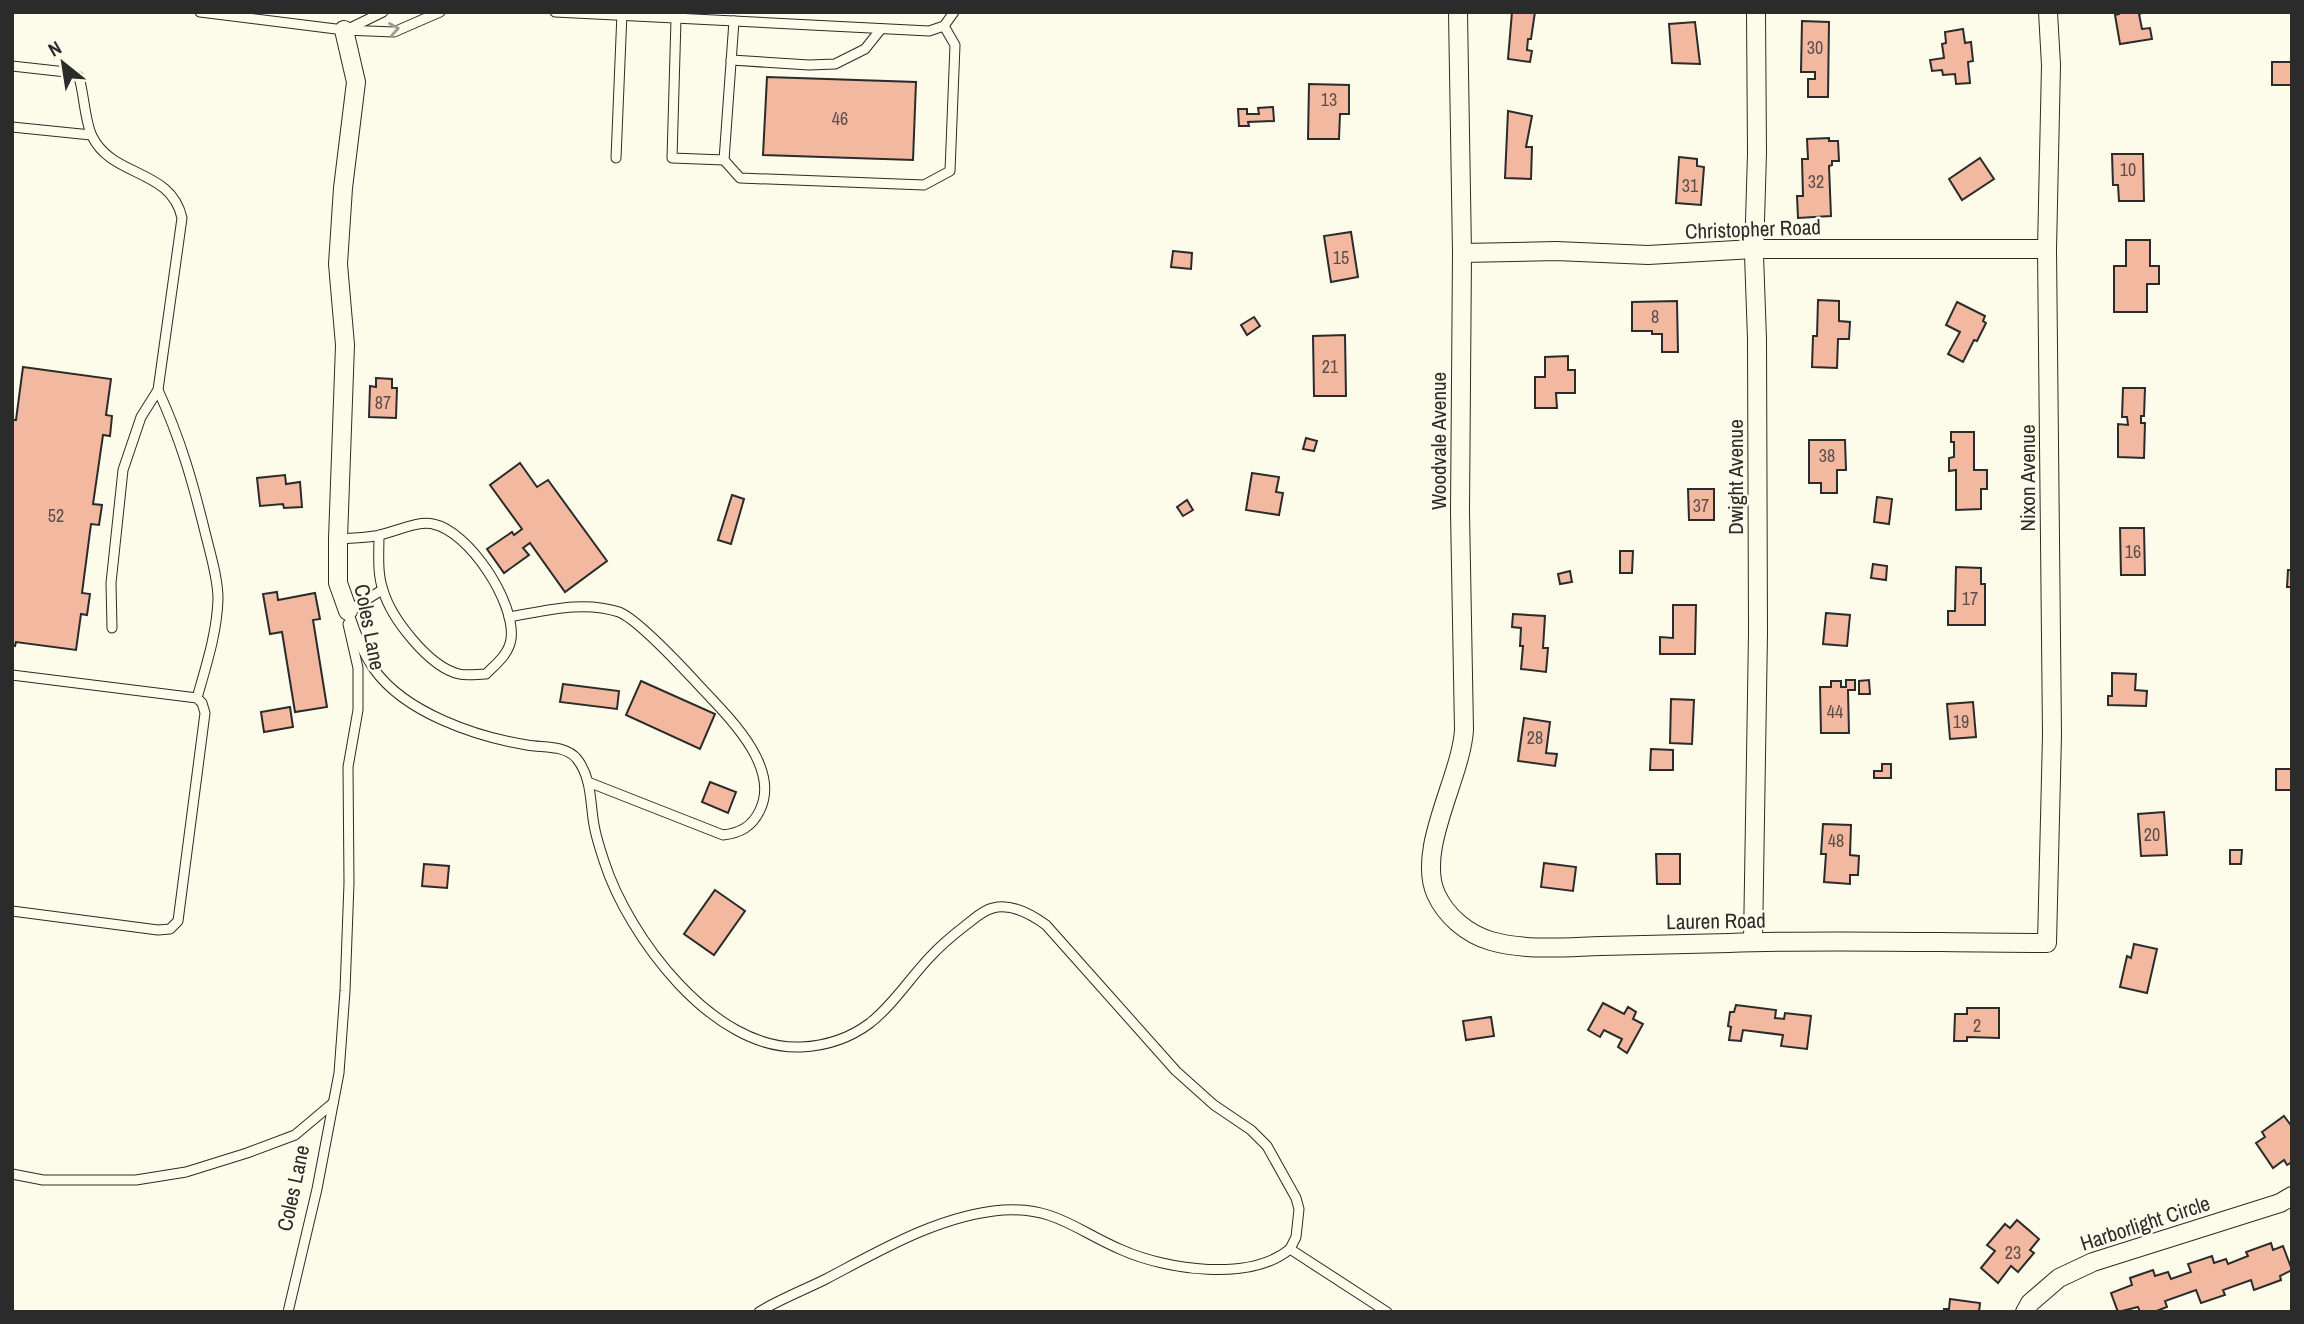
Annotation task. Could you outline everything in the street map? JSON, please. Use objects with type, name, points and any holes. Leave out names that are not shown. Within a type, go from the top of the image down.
[{"type":"street","name":"Woodvale Avenue","points":[[1431,866],[1437,828],[1454,776],[1464,730],[1460,512],[1462,253],[1458,12]]},
{"type":"street","name":"Dwight Avenue","points":[[1753,942],[1758,633],[1754,249],[1757,153],[1756,12]]},
{"type":"street","name":"Nixon Avenue","points":[[2047,943],[2052,735],[2047,249],[2051,65],[2048,12]]},
{"type":"street","name":"Coles Lane","points":[[345,30],[355,82],[338,264],[345,345],[338,583],[348,611]]},
{"type":"street","name":"Christopher Road","points":[[1462,253],[1556,251],[1648,255],[1754,249],[2047,249]]},
{"type":"street","name":"Lauren Road","points":[[1431,866],[1435,893],[1448,913],[1466,929],[1490,941],[1520,946],[1557,948],[1753,942],[2047,943]]},
{"type":"street","name":"Harborlight Circle","points":[[2025,1312],[2030,1303],[2059,1278],[2093,1262],[2280,1203],[2292,1196]]},
{"type":"lane","points":[[200,12],[345,30],[394,32],[440,12]]},
{"type":"lane","points":[[345,30],[383,12]]},
{"type":"lane","points":[[555,12],[929,31],[944,26],[954,12]]},
{"type":"lane","points":[[616,158],[622,14]]},
{"type":"lane","points":[[676,19],[672,158],[724,160]]},
{"type":"lane","points":[[734,21],[724,160],[740,178],[834,183],[924,185],[950,171],[955,45],[944,26]]},
{"type":"lane","points":[[731,60],[835,64],[852,58],[865,49],[881,29]]},
{"type":"lane","points":[[12,66],[66,72],[79,77],[91,135],[101,149],[120,165],[157,181],[179,204],[182,218],[158,390],[142,417],[123,470],[111,583],[112,628]]},
{"type":"lane","points":[[12,127],[91,135]]},
{"type":"lane","points":[[158,390],[179,436],[193,482],[218,596],[209,656],[197,698]]},
{"type":"lane","points":[[338,538],[379,535],[432,523],[450,530],[466,544],[502,593],[509,617],[511,640],[503,658],[486,674],[458,674],[435,661],[396,621],[382,590],[379,535]]},
{"type":"lane","points":[[382,590],[348,611],[375,671],[407,700],[443,720],[477,733],[568,752],[577,759],[588,782],[594,825],[605,864],[620,899],[666,972],[708,1011],[735,1029],[765,1042],[798,1048],[817,1046],[853,1034],[881,1014],[936,950],[983,912],[1006,906],[1033,915],[1046,925],[1176,1071],[1214,1105],[1251,1130],[1267,1146],[1296,1198],[1299,1209],[1296,1237],[1290,1249],[1270,1261],[1246,1268],[1190,1267],[1133,1255],[1063,1218],[1047,1213],[993,1211],[966,1216],[910,1237],[759,1312]]},
{"type":"lane","points":[[509,617],[562,608],[598,606],[623,614],[671,654],[748,742],[761,768],[765,786],[764,802],[757,818],[739,833],[723,835],[588,782]]},
{"type":"lane","name":"Coles Lane","points":[[288,1312],[317,1189],[339,1073],[349,883],[348,767],[358,710],[358,668],[349,630],[348,611]]},
{"type":"lane","points":[[12,674],[197,698],[205,713],[178,921],[170,929],[158,930],[12,911]]},
{"type":"lane","points":[[12,1174],[43,1180],[136,1180],[186,1172],[295,1135],[333,1103]]},
{"type":"lane","points":[[1290,1249],[1387,1312]]},
{"type":"building","points":[[1512,12],[1535,12],[1531,39],[1528,39],[1527,50],[1532,51],[1530,62],[1508,59]]},
{"type":"building","points":[[2119,12],[2145,12],[2139,14],[2142,29],[2150,28],[2152,39],[2120,44],[2115,15]]},
{"type":"building","points":[[1802,21],[1829,22],[1828,97],[1808,97],[1808,79],[1815,79],[1815,72],[1801,72]]},
{"type":"building","points":[[1695,22],[1700,64],[1672,63],[1669,24]]},
{"type":"building","points":[[1963,29],[1965,43],[1971,42],[1973,61],[1968,62],[1970,83],[1956,84],[1955,74],[1943,75],[1942,70],[1932,71],[1930,60],[1944,58],[1942,44],[1946,43],[1945,32]]},
{"type":"building","points":[[2272,62],[2292,62],[2292,85],[2272,85]]},
{"type":"building","points":[[767,77],[916,82],[913,160],[763,155]]},
{"type":"building","points":[[1309,84],[1349,85],[1349,114],[1340,114],[1339,139],[1308,139]]},
{"type":"building","points":[[1273,107],[1274,121],[1248,122],[1249,126],[1239,126],[1238,109],[1247,109],[1247,114],[1259,114],[1258,108]]},
{"type":"building","points":[[1508,111],[1532,116],[1526,147],[1532,147],[1531,179],[1505,178]]},
{"type":"building","points":[[1829,138],[1829,141],[1838,141],[1839,161],[1832,161],[1829,166],[1831,216],[1798,218],[1797,196],[1803,196],[1802,159],[1808,159],[1807,139]]},
{"type":"building","points":[[2112,154],[2143,154],[2144,201],[2119,201],[2118,185],[2113,185]]},
{"type":"building","points":[[1679,157],[1697,159],[1697,166],[1704,167],[1701,205],[1676,203]]},
{"type":"building","points":[[1980,158],[1994,179],[1962,200],[1949,179]]},
{"type":"building","points":[[1351,232],[1358,277],[1331,282],[1324,236]]},
{"type":"building","points":[[2126,240],[2150,240],[2150,266],[2159,266],[2159,284],[2147,284],[2147,312],[2114,312],[2114,266],[2126,266]]},
{"type":"building","points":[[1173,251],[1192,253],[1191,269],[1171,267]]},
{"type":"building","points":[[1818,300],[1839,301],[1839,321],[1850,322],[1849,339],[1838,339],[1837,368],[1812,367],[1813,336],[1817,336]]},
{"type":"building","points":[[1677,301],[1678,352],[1662,352],[1662,334],[1632,331],[1632,302]]},
{"type":"building","points":[[1957,302],[1985,316],[1983,321],[1986,323],[1963,362],[1948,354],[1960,332],[1946,325]]},
{"type":"building","points":[[1254,317],[1260,326],[1247,335],[1241,325]]},
{"type":"building","points":[[1345,335],[1346,396],[1314,396],[1313,336]]},
{"type":"building","points":[[1568,356],[1568,370],[1575,370],[1575,393],[1556,393],[1557,408],[1535,408],[1535,377],[1545,377],[1545,357]]},
{"type":"building","points":[[23,367],[111,379],[106,415],[112,416],[110,436],[103,435],[93,504],[102,505],[99,525],[91,524],[82,593],[90,594],[87,615],[81,614],[76,650],[16,642],[15,646],[12,645],[12,420],[16,420]]},
{"type":"building","points":[[376,378],[392,379],[392,388],[397,388],[396,418],[369,417],[370,386],[376,387]]},
{"type":"building","points":[[2123,388],[2145,388],[2144,416],[2141,416],[2141,423],[2145,423],[2144,458],[2118,457],[2118,424],[2128,425],[2127,417],[2122,417]]},
{"type":"building","points":[[1951,432],[1974,432],[1974,470],[1987,470],[1987,489],[1981,489],[1981,509],[1956,510],[1956,470],[1949,471],[1949,458],[1954,457]]},
{"type":"building","points":[[1306,438],[1317,441],[1314,451],[1303,449]]},
{"type":"building","points":[[1809,440],[1845,440],[1846,470],[1837,470],[1837,493],[1821,493],[1821,483],[1809,483]]},
{"type":"building","points":[[520,463],[537,487],[548,480],[607,561],[565,592],[530,543],[523,548],[529,555],[504,573],[487,549],[512,532],[514,535],[522,529],[490,485]]},
{"type":"building","points":[[1252,473],[1279,477],[1276,492],[1283,493],[1279,515],[1246,510]]},
{"type":"building","points":[[285,475],[286,484],[300,482],[302,507],[284,508],[283,504],[260,506],[257,478]]},
{"type":"building","points":[[1688,489],[1714,489],[1714,520],[1689,520]]},
{"type":"building","points":[[732,495],[744,499],[731,544],[718,540]]},
{"type":"building","points":[[1877,497],[1892,499],[1889,524],[1874,522]]},
{"type":"building","points":[[1187,500],[1193,510],[1183,516],[1177,507]]},
{"type":"building","points":[[2120,528],[2144,528],[2145,575],[2121,575]]},
{"type":"building","points":[[1620,551],[1633,551],[1632,573],[1620,573]]},
{"type":"building","points":[[1873,564],[1887,566],[1886,580],[1871,578]]},
{"type":"building","points":[[1956,567],[1981,568],[1981,584],[1985,584],[1985,625],[1948,625],[1948,611],[1955,611]]},
{"type":"building","points":[[2288,570],[2292,570],[2292,587],[2287,587]]},
{"type":"building","points":[[1570,571],[1572,582],[1560,584],[1558,574]]},
{"type":"building","points":[[277,592],[278,600],[315,593],[320,619],[313,620],[327,707],[295,712],[282,632],[270,634],[263,594]]},
{"type":"building","points":[[1673,605],[1696,605],[1695,654],[1660,654],[1660,637],[1673,638]]},
{"type":"building","points":[[1826,613],[1850,615],[1847,646],[1823,644]]},
{"type":"building","points":[[1513,614],[1545,616],[1543,648],[1548,648],[1546,672],[1521,669],[1521,628],[1512,627]]},
{"type":"building","points":[[2112,673],[2136,674],[2135,690],[2147,691],[2146,706],[2108,705],[2108,696],[2112,696]]},
{"type":"building","points":[[1846,680],[1855,680],[1855,690],[1848,690],[1849,733],[1821,733],[1820,687],[1831,687],[1831,681],[1841,681],[1841,687],[1846,687]]},
{"type":"building","points":[[1869,680],[1870,694],[1859,694],[1859,681]]},
{"type":"building","points":[[641,681],[715,714],[700,749],[626,715]]},
{"type":"building","points":[[563,684],[619,691],[617,709],[560,702]]},
{"type":"building","points":[[1671,699],[1694,700],[1692,744],[1670,743]]},
{"type":"building","points":[[1973,702],[1976,737],[1950,739],[1947,704]]},
{"type":"building","points":[[290,707],[293,727],[264,732],[261,712]]},
{"type":"building","points":[[1524,718],[1550,722],[1546,753],[1557,754],[1555,766],[1518,761]]},
{"type":"building","points":[[1651,749],[1673,750],[1673,770],[1650,770]]},
{"type":"building","points":[[1882,764],[1891,764],[1891,778],[1874,778],[1874,771],[1882,771]]},
{"type":"building","points":[[2276,769],[2292,769],[2292,790],[2276,790]]},
{"type":"building","points":[[710,782],[736,792],[728,813],[702,802]]},
{"type":"building","points":[[2164,812],[2167,855],[2141,856],[2138,814]]},
{"type":"building","points":[[1823,824],[1851,825],[1850,855],[1859,856],[1858,875],[1850,875],[1850,884],[1824,882],[1826,854],[1821,854]]},
{"type":"building","points":[[2230,850],[2242,850],[2241,864],[2230,864]]},
{"type":"building","points":[[1656,854],[1680,854],[1680,884],[1657,884]]},
{"type":"building","points":[[1544,863],[1576,867],[1573,891],[1541,887]]},
{"type":"building","points":[[424,864],[449,866],[447,888],[422,886]]},
{"type":"building","points":[[715,890],[745,911],[714,955],[684,934]]},
{"type":"building","points":[[2134,944],[2157,949],[2147,993],[2120,987],[2127,956],[2131,958]]},
{"type":"building","points":[[1603,1003],[1624,1014],[1628,1007],[1636,1012],[1633,1019],[1643,1024],[1627,1053],[1618,1047],[1622,1039],[1604,1030],[1600,1037],[1588,1030]]},
{"type":"building","points":[[1736,1005],[1776,1010],[1775,1018],[1784,1019],[1785,1013],[1811,1016],[1807,1049],[1781,1046],[1783,1035],[1743,1030],[1741,1041],[1729,1040],[1730,1012],[1734,1012]]},
{"type":"building","points":[[1967,1008],[1999,1008],[1999,1038],[1967,1037],[1967,1041],[1954,1041],[1955,1014],[1967,1014]]},
{"type":"building","points":[[1491,1017],[1494,1036],[1466,1040],[1463,1021]]},
{"type":"building","points":[[2284,1116],[2292,1123],[2292,1162],[2287,1165],[2284,1160],[2273,1168],[2256,1143],[2265,1137],[2262,1132]]},
{"type":"building","points":[[2017,1220],[2039,1239],[2030,1250],[2034,1253],[2018,1272],[2011,1266],[1998,1283],[1981,1268],[1995,1251],[1987,1245],[2005,1224],[2010,1228]]},
{"type":"building","points":[[2271,1243],[2273,1250],[2283,1246],[2292,1270],[2280,1276],[2281,1280],[2254,1290],[2251,1280],[2223,1290],[2225,1295],[2201,1303],[2196,1290],[2165,1301],[2167,1307],[2154,1312],[2140,1312],[2138,1307],[2118,1312],[2111,1293],[2132,1285],[2130,1278],[2153,1270],[2155,1276],[2168,1272],[2171,1279],[2191,1272],[2188,1264],[2212,1256],[2214,1263],[2226,1259],[2228,1264],[2248,1256],[2246,1252]]},
{"type":"building","points":[[1950,1299],[1980,1303],[1979,1312],[1944,1312],[1944,1309],[1949,1309]]}]
